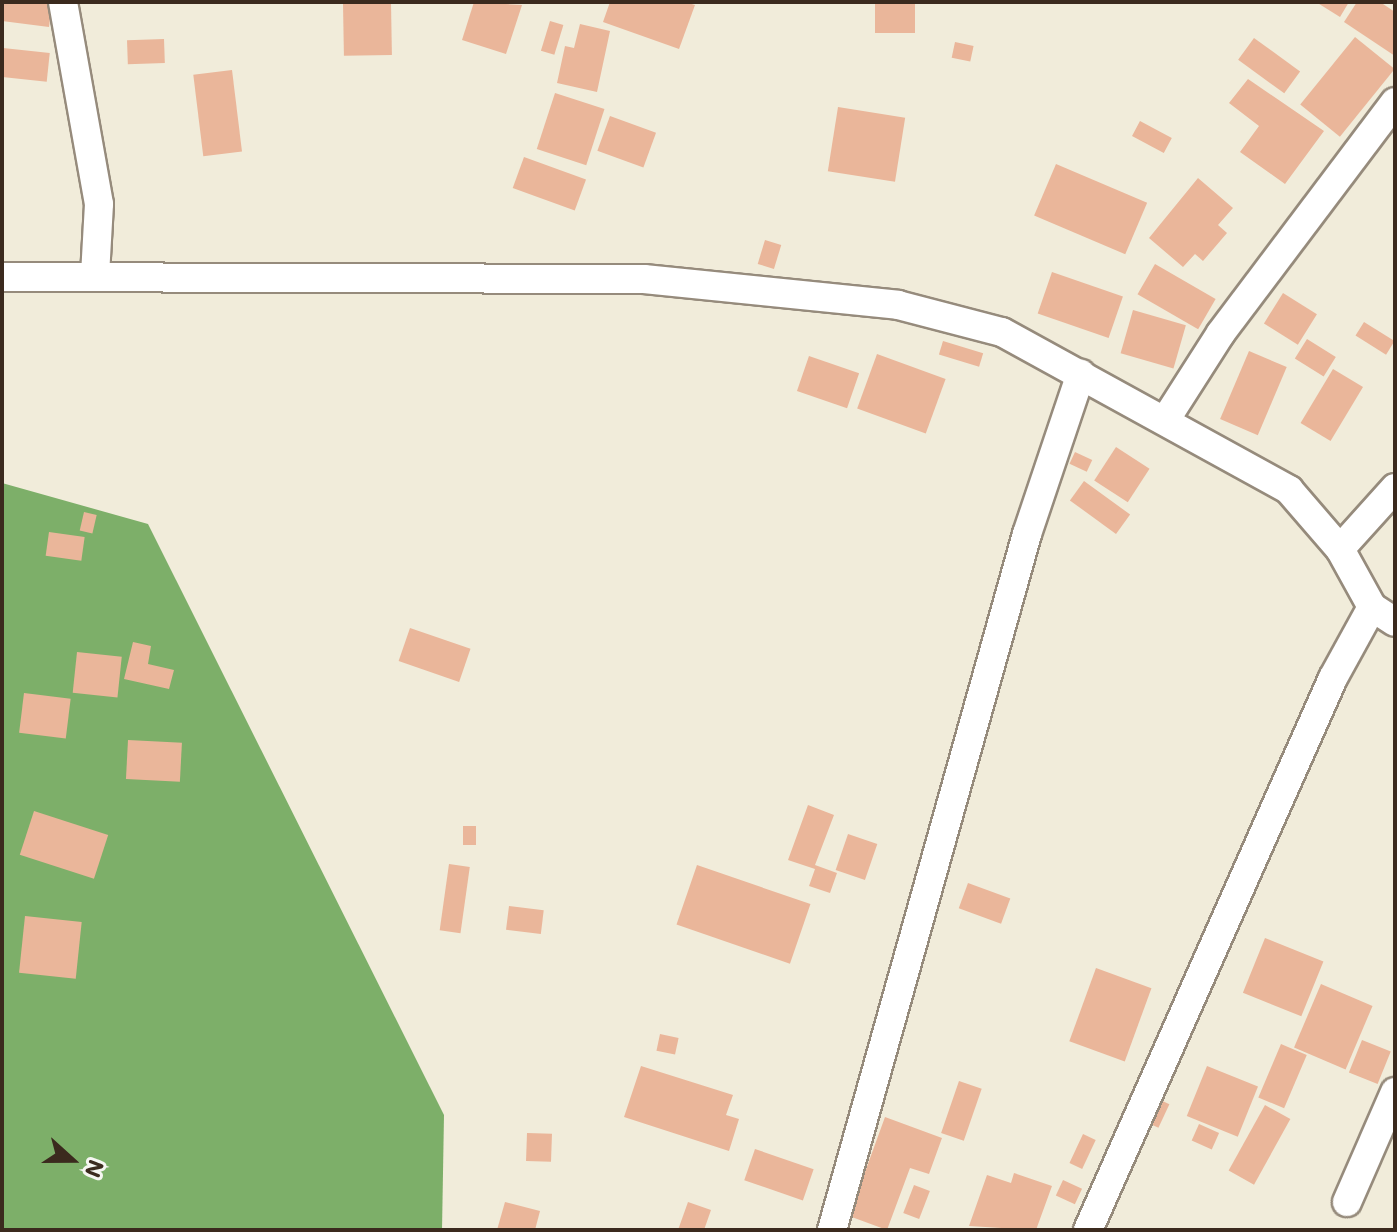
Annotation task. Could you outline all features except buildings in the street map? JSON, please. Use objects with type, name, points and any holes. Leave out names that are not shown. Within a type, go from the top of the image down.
[{"type":"street","points":[[63,2],[99,204],[95,276]]},
{"type":"street","points":[[1166,419],[1221,333],[1395,102]]},
{"type":"street","points":[[2,277],[644,279],[898,305],[1002,332],[1166,419],[1289,490],[1340,549],[1384,614],[1333,678],[1088,1230]]},
{"type":"street","points":[[836,1229],[1027,534],[1081,374]]},
{"type":"street","points":[[1340,549],[1395,488]]},
{"type":"street","points":[[1347,1202],[1395,1092]]},
{"type":"green space","points":[[2,483],[148,524],[444,1115],[442,1230],[2,1230]]}]
